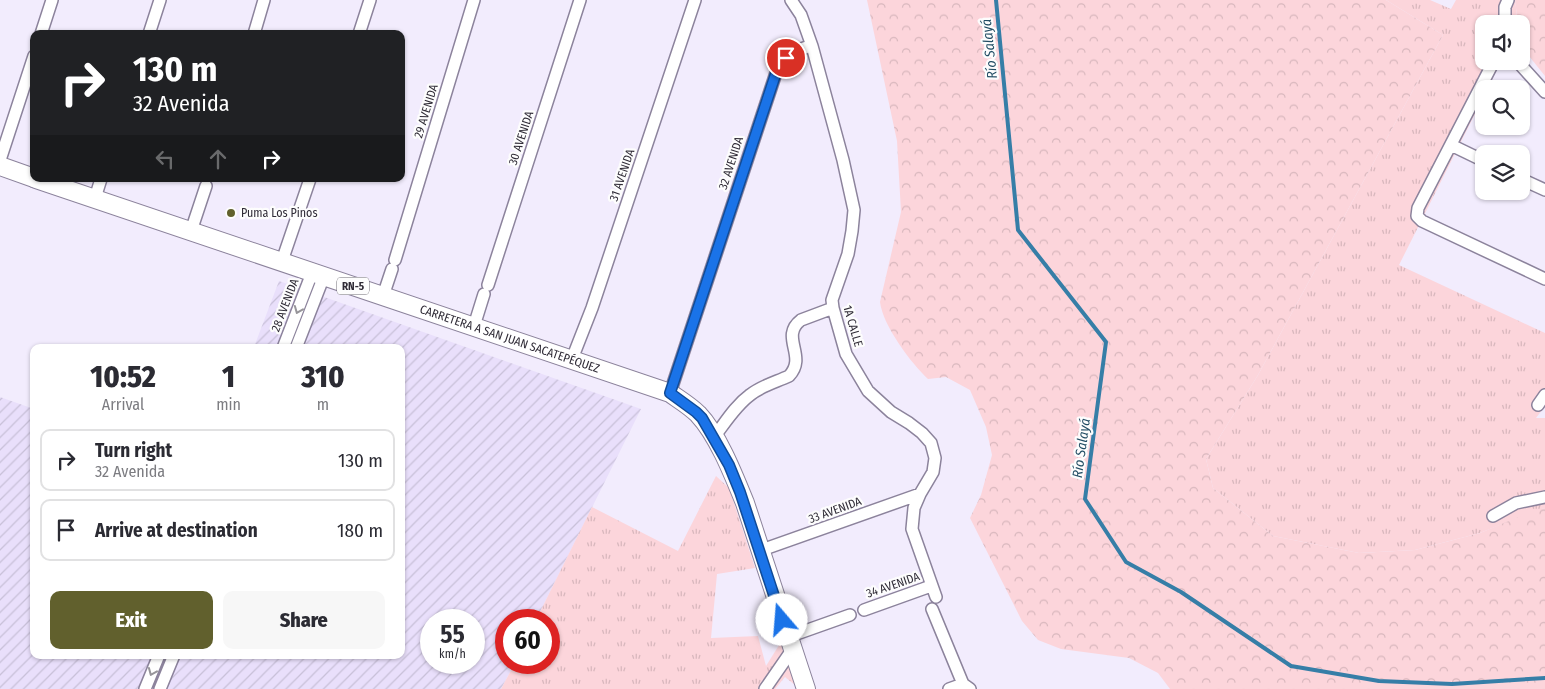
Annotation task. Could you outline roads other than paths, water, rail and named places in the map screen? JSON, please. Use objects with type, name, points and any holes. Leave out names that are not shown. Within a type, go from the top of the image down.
[{"type":"main road","name":"CARRETERA A SAN JUAN SACATEPÉQUEZ","points":[[0,166],[30,176]]},
{"type":"main road","name":"CARRETERA A SAN JUAN SACATEPÉQUEZ","points":[[47,182],[282,262],[314,279],[384,296],[670,393],[696,412],[708,426],[739,488],[806,689]]},
{"type":"street","points":[[42,30],[52,0]]},
{"type":"street","points":[[150,30],[160,0]]},
{"type":"street","points":[[255,30],[264,0]]},
{"type":"street","points":[[360,30],[370,0]]},
{"type":"street","name":"29 AVENIDA","points":[[384,296],[474,0]]},
{"type":"street","name":"30 AVENIDA","points":[[474,326],[580,0]]},
{"type":"street","name":"31 AVENIDA","points":[[572,359],[592,308],[695,0]]},
{"type":"street","name":"1A CALLE","points":[[791,0],[801,16],[812,46],[843,160],[854,210],[848,254],[834,293],[833,308],[846,354],[868,391],[891,412],[922,433],[931,443],[935,458],[933,472],[914,508],[912,529],[933,592]]},
{"type":"street","points":[[1504,2],[1505,15]]},
{"type":"street","name":"32 AVENIDA","points":[[670,393],[777,70],[781,63],[792,53],[812,46]]},
{"type":"street","points":[[0,160],[30,68]]},
{"type":"street","points":[[1489,70],[1418,208],[1418,216],[1422,221],[1545,279]]},
{"type":"street","points":[[1525,70],[1545,92]]},
{"type":"street","points":[[1451,145],[1475,157]]},
{"type":"street","points":[[95,198],[100,182]]},
{"type":"street","points":[[282,262],[309,182]]},
{"type":"street","points":[[1530,183],[1545,190]]},
{"type":"street","points":[[191,231],[206,186]]},
{"type":"street","points":[[314,279],[318,293]]},
{"type":"street","name":"28 AVENIDA","points":[[298,344],[318,293],[314,279]]},
{"type":"street","name":"28 AVENIDA","points":[[285,344],[314,279]]},
{"type":"street","points":[[714,437],[737,407],[750,394],[792,373],[797,358],[791,339],[797,323],[833,308]]},
{"type":"street","points":[[1538,404],[1545,395]]},
{"type":"street","name":"33 AVENIDA","points":[[759,551],[920,494]]},
{"type":"street","points":[[1493,516],[1516,503],[1545,497]]},
{"type":"street","name":"34 AVENIDA","points":[[864,610],[933,592]]},
{"type":"street","points":[[932,609],[966,686],[949,689]]},
{"type":"street","points":[[766,689],[790,643],[850,615]]},
{"type":"street","points":[[145,689],[157,659]]},
{"type":"street","points":[[160,689],[172,659]]},
{"type":"waterway","name":"Río Salayá","points":[[996,0],[1018,230],[1106,342],[1085,499],[1126,562],[1181,592],[1291,666],[1379,681],[1452,684],[1545,678]]},
{"type":"place","name":"Puma Los Pinos","points":[[231,213]]}]
